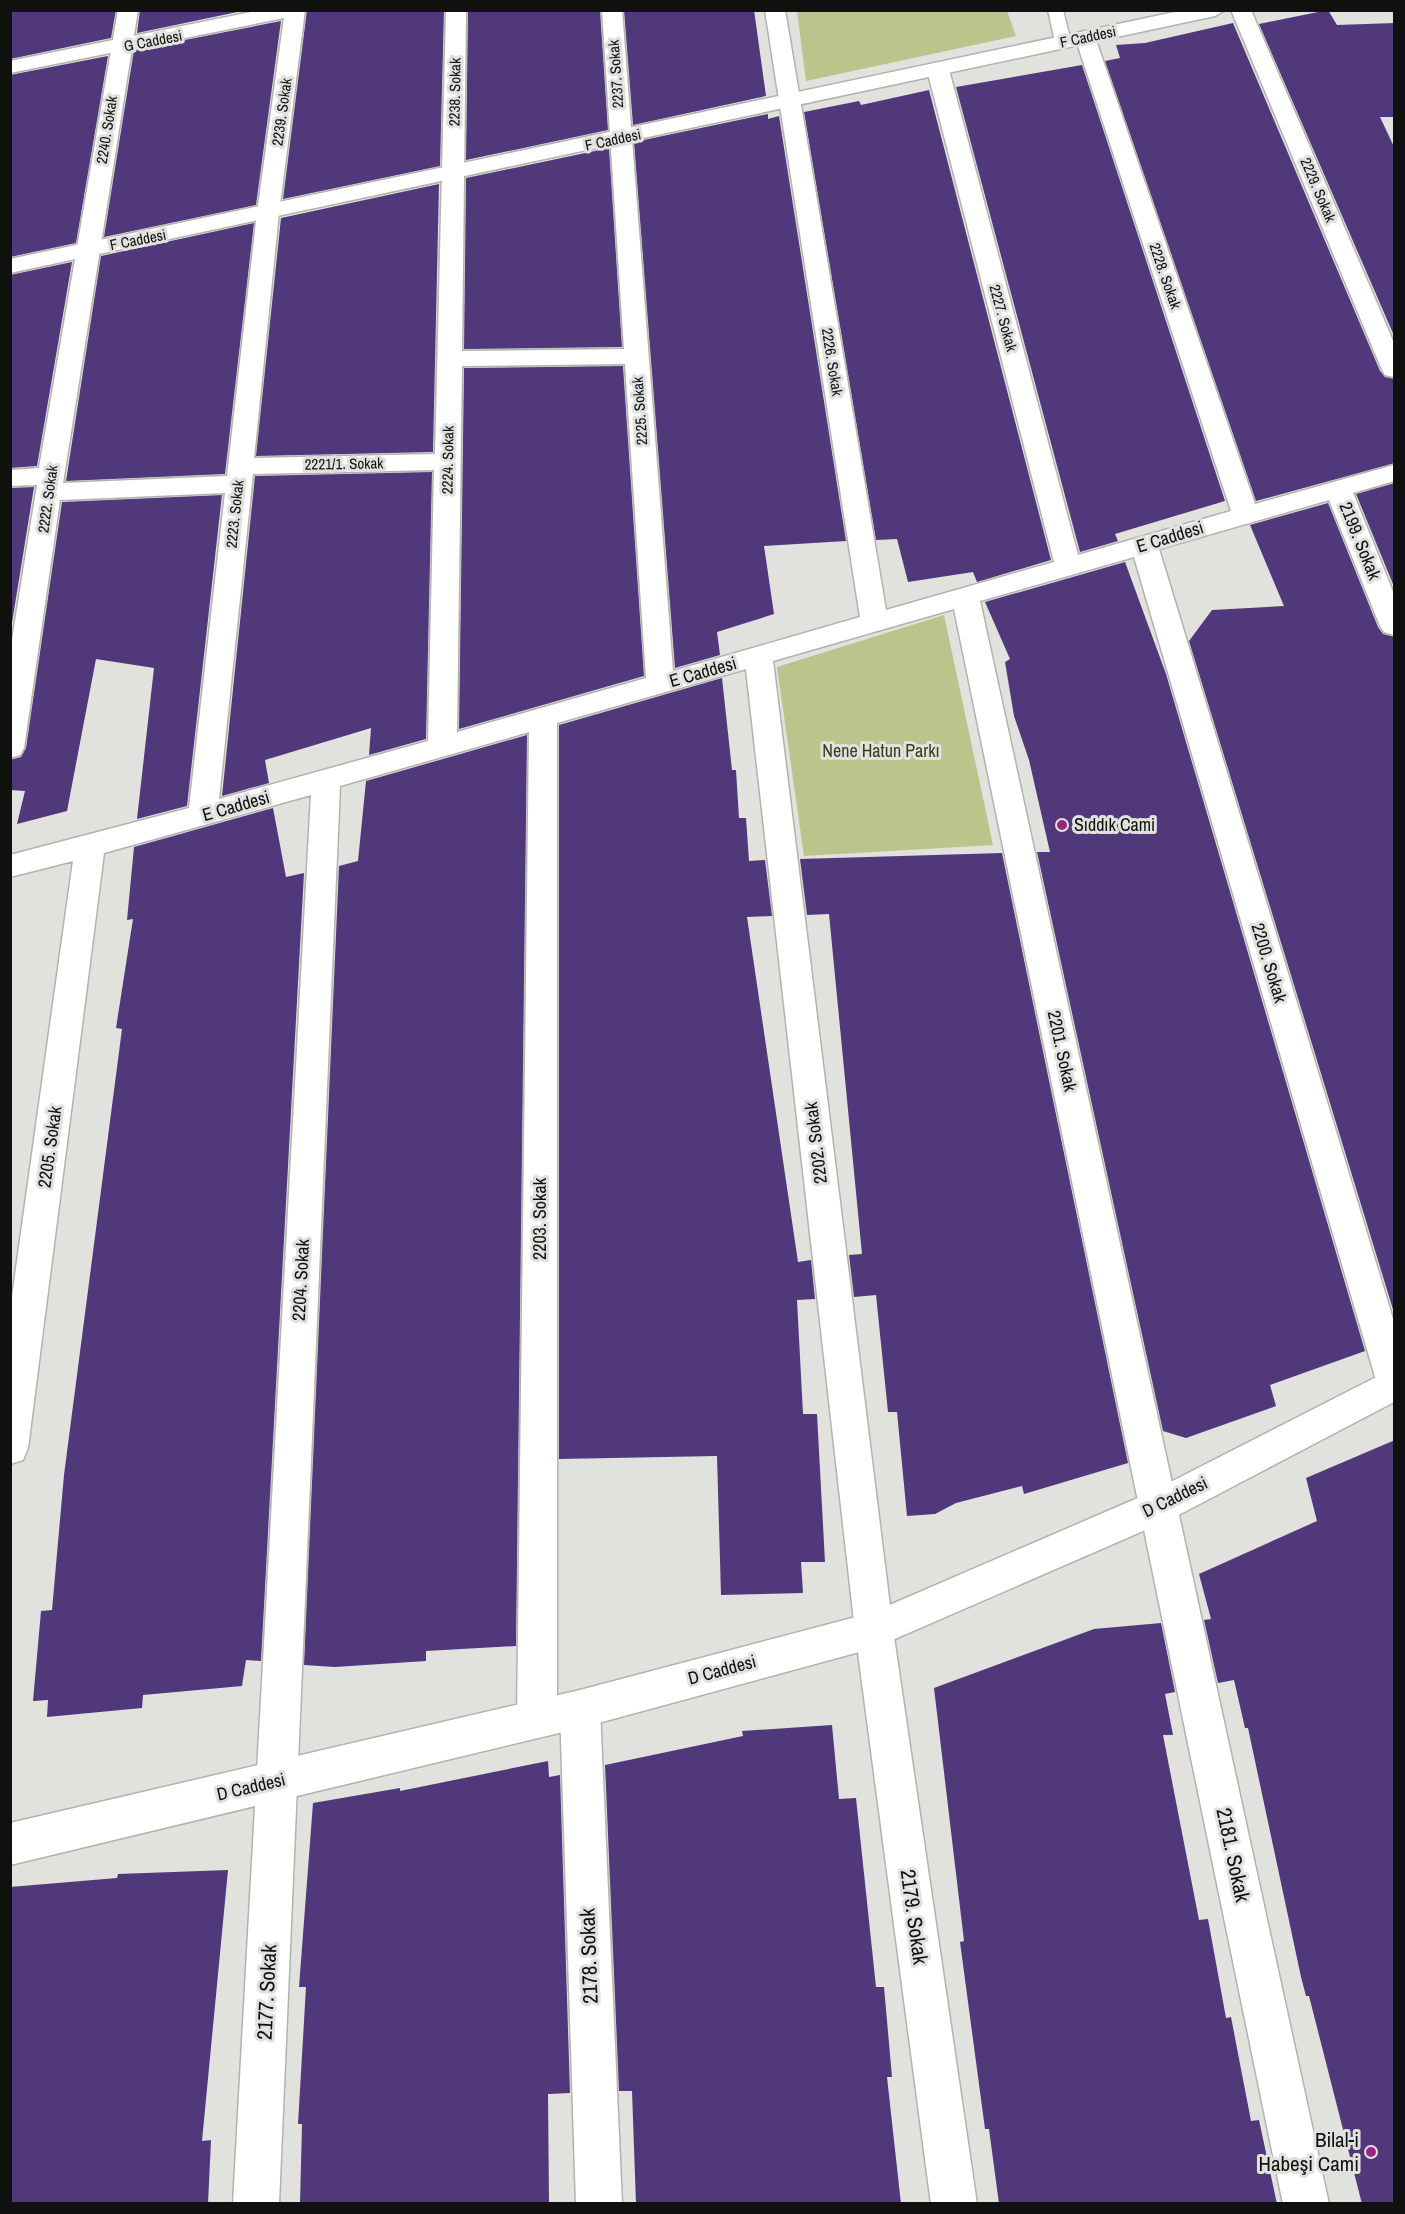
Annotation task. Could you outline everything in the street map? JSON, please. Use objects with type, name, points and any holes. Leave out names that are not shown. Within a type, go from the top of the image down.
[{"type":"street","name":"2240. Sokak","points":[[89,250],[120,47],[128,10]]},
{"type":"street","name":"G Caddesi","points":[[10,67],[120,47],[295,10]]},
{"type":"street","name":"2239. Sokak","points":[[268,213],[295,10]]},
{"type":"street","name":"2238. Sokak","points":[[453,173],[456,10]]},
{"type":"street","name":"2237. Sokak","points":[[612,10],[621,138]]},
{"type":"street","name":"2226. Sokak","points":[[775,10],[874,622]]},
{"type":"street","name":"F Caddesi","points":[[10,267],[1215,10]]},
{"type":"street","name":"2229. Sokak","points":[[1241,10],[1395,370]]},
{"type":"street","name":"2228. Sokak","points":[[1074,40],[1245,514]]},
{"type":"street","name":"2227. Sokak","points":[[938,70],[1068,566]]},
{"type":"street","name":"2225. Sokak","points":[[621,138],[660,684]]},
{"type":"street","name":"2224. Sokak","points":[[442,747],[453,173]]},
{"type":"street","name":"2223. Sokak","points":[[203,815],[268,213]]},
{"type":"street","name":"2222. Sokak","points":[[10,748],[50,484],[89,250]]},
{"type":"street","points":[[450,360],[636,356]]},
{"type":"street","name":"2221/1. Sokak","points":[[10,478],[50,484],[448,462]]},
{"type":"street","name":"E Caddesi","points":[[10,866],[203,815],[965,597],[1245,514],[1395,473]]},
{"type":"street","name":"2199. Sokak","points":[[1338,489],[1395,626]]},
{"type":"street","name":"2200. Sokak","points":[[1144,545],[1395,1382]]},
{"type":"street","name":"2201. Sokak","points":[[965,597],[1160,1506]]},
{"type":"street","name":"2202. Sokak","points":[[758,656],[874,1630]]},
{"type":"street","name":"2203. Sokak","points":[[537,1719],[543,718]]},
{"type":"street","name":"2204. Sokak","points":[[277,1780],[326,780]]},
{"type":"street","name":"2205. Sokak","points":[[10,1448],[90,846]]},
{"type":"street","name":"D Caddesi","points":[[10,1844],[537,1719],[874,1630],[1160,1506],[1395,1382]]},
{"type":"street","name":"2181. Sokak","points":[[1160,1506],[1306,2204]]},
{"type":"street","name":"2179. Sokak","points":[[874,1630],[954,2204]]},
{"type":"street","name":"2178. Sokak","points":[[580,1708],[598,2204]]},
{"type":"street","name":"2177. Sokak","points":[[256,2204],[277,1780]]},
{"type":"lane","points":[[1055,10],[1074,40]]},
{"type":"green space","points":[[797,11],[1007,11],[1016,36],[806,81]]},
{"type":"green space","name":"Nene Hatun Parkı","points":[[944,615],[993,845],[804,856],[777,667]]},
{"type":"building","points":[[10,10],[116,10],[111,38],[10,59]]},
{"type":"building","points":[[140,10],[247,10],[137,33]]},
{"type":"building","points":[[307,10],[444,10],[440,166],[283,199]]},
{"type":"building","points":[[468,10],[600,10],[608,130],[466,160]]},
{"type":"building","points":[[624,10],[754,10],[766,96],[633,125]]},
{"type":"building","points":[[1328,10],[1337,25],[1395,23],[1395,117],[1380,117],[1395,149],[1395,338],[1259,24]]},
{"type":"building","points":[[281,21],[256,205],[104,237],[134,50]]},
{"type":"building","points":[[1233,23],[1380,371],[1385,377],[1395,379],[1395,463],[1256,501],[1105,61],[1120,58],[1116,45],[1145,43]]},
{"type":"building","points":[[108,56],[76,243],[10,257],[10,75]]},
{"type":"building","points":[[1082,65],[1225,501],[1115,534],[1118,541],[1080,552],[956,87]]},
{"type":"building","points":[[929,90],[1051,560],[977,582],[973,572],[908,582],[897,539],[876,540],[804,112],[859,101],[861,105]]},
{"type":"building","points":[[768,114],[768,119],[779,116],[846,541],[764,546],[774,614],[717,632],[720,655],[675,668],[634,142]]},
{"type":"building","points":[[609,148],[622,347],[464,349],[466,178]]},
{"type":"building","points":[[439,184],[433,452],[256,456],[281,218]]},
{"type":"building","points":[[254,223],[225,474],[66,481],[101,256]]},
{"type":"building","points":[[72,262],[37,466],[10,468],[10,275]]},
{"type":"building","points":[[623,366],[644,676],[459,729],[464,368]]},
{"type":"building","points":[[432,472],[426,739],[369,755],[371,728],[265,760],[269,783],[222,796],[255,476]]},
{"type":"building","points":[[1395,483],[1395,589],[1356,494]]},
{"type":"building","points":[[34,487],[10,635],[10,488]]},
{"type":"building","points":[[222,495],[187,806],[137,819],[154,668],[96,659],[67,811],[17,824],[25,791],[10,790],[10,760],[21,757],[26,748],[62,502]]},
{"type":"building","points":[[1328,503],[1378,627],[1383,634],[1395,637],[1395,1316],[1189,641],[1212,610],[1284,606],[1250,525]]},
{"type":"building","points":[[1125,562],[1166,674],[1365,1351],[1270,1385],[1276,1406],[1186,1438],[1163,1431],[1037,852],[1050,852],[1029,760],[1014,716],[1005,662],[1010,659],[985,602]]},
{"type":"building","points":[[722,678],[732,770],[736,770],[739,818],[746,818],[749,861],[765,860],[772,916],[747,917],[798,1262],[811,1260],[815,1299],[797,1300],[803,1414],[817,1414],[825,1562],[801,1562],[803,1593],[721,1595],[717,1456],[559,1459],[559,725]]},
{"type":"building","points":[[527,735],[516,1646],[426,1651],[426,1661],[335,1667],[304,1665],[339,866],[358,861],[366,781]]},
{"type":"building","points":[[273,808],[286,877],[304,873],[261,1661],[246,1660],[242,1686],[143,1695],[142,1708],[47,1717],[48,1700],[33,1701],[41,1611],[52,1610],[64,1475],[122,1029],[116,1028],[133,919],[127,920],[134,847]]},
{"type":"building","points":[[1002,853],[1128,1463],[1024,1494],[1022,1486],[956,1503],[935,1514],[907,1516],[897,1412],[888,1412],[876,1295],[854,1297],[849,1255],[862,1254],[829,914],[807,915],[800,859]]},
{"type":"building","points":[[1395,1440],[1395,2204],[1362,2204],[1309,1996],[1306,1996],[1301,1977],[1248,1728],[1245,1728],[1234,1680],[1218,1683],[1204,1620],[1211,1619],[1199,1574],[1317,1521],[1306,1478]]},
{"type":"building","points":[[1161,1623],[1175,1692],[1165,1694],[1173,1735],[1163,1735],[1199,1920],[1208,1919],[1226,2018],[1231,2017],[1251,2121],[1259,2120],[1277,2204],[999,2204],[989,2129],[985,2129],[960,1942],[964,1941],[934,1688],[1094,1629]]},
{"type":"building","points":[[832,1725],[839,1799],[856,1798],[876,1987],[884,1987],[892,2077],[887,2077],[901,2204],[636,2204],[632,2091],[619,2091],[605,1765],[743,1736],[742,1731]]},
{"type":"building","points":[[548,1761],[549,1777],[560,1775],[570,2093],[548,2094],[549,2204],[300,2204],[302,2124],[298,2124],[306,1987],[299,1987],[313,1803],[400,1788],[400,1791]]},
{"type":"building","points":[[228,1870],[202,2141],[211,2140],[208,2204],[10,2204],[10,1887],[117,1878],[118,1874]]},
{"type":"place","name":"Sıddık Cami","points":[[1062,825]]},
{"type":"place","name":"Bilal-i Habeşi Cami","points":[[1371,2152]]}]
